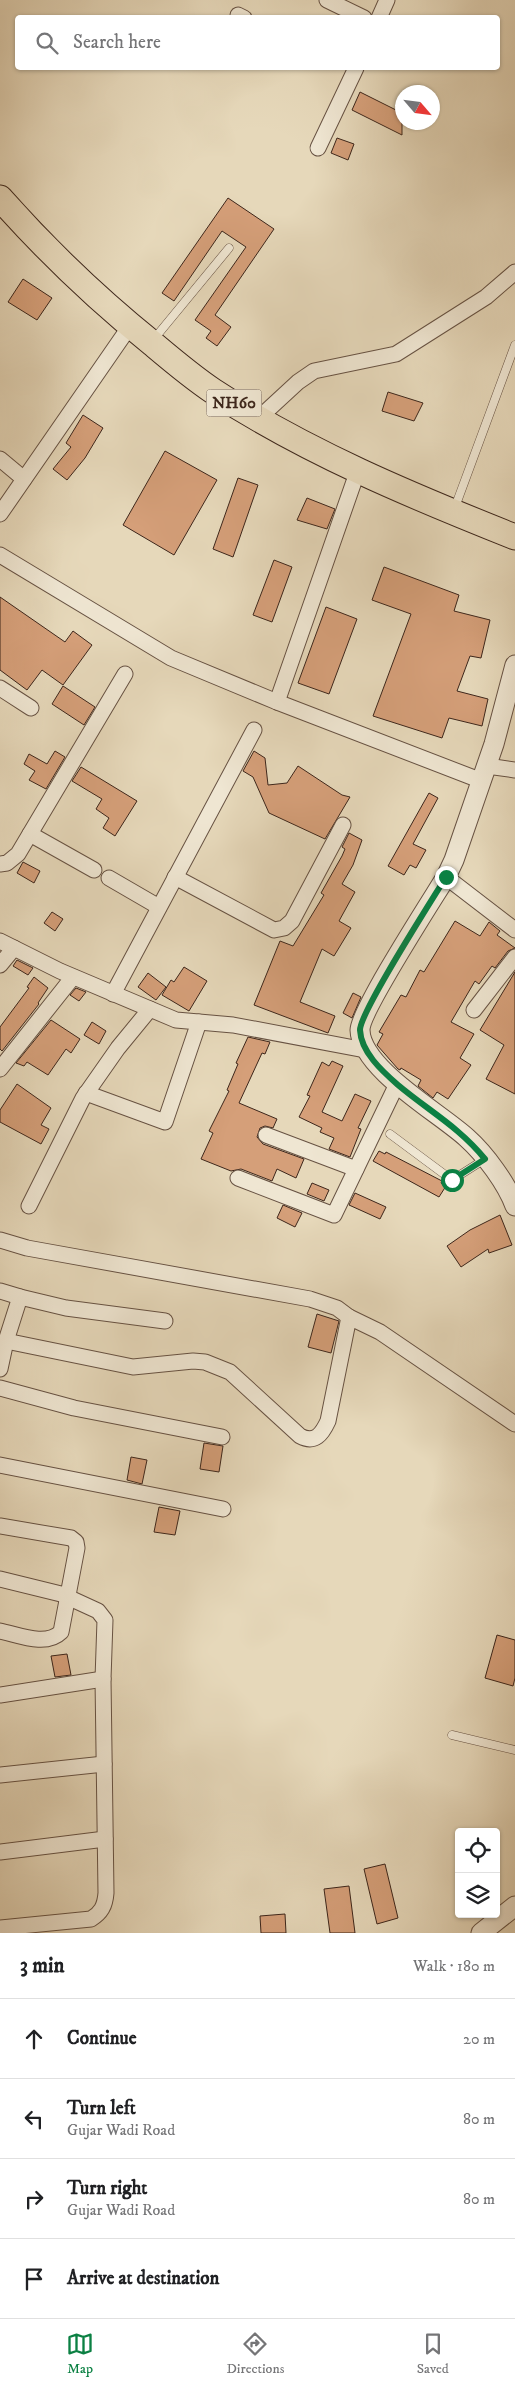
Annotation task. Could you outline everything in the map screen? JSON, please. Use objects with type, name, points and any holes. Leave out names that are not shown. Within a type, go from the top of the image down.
[{"type":"highway","name":"NH60","points":[[0,198],[41,245],[130,326],[212,390],[258,418],[358,470],[453,513],[515,537]]},
{"type":"street","points":[[327,0],[358,15]]},
{"type":"street","points":[[380,15],[387,0]]},
{"type":"street","points":[[318,148],[351,70]]},
{"type":"street","points":[[258,418],[298,382],[314,371],[396,354],[486,296],[515,272]]},
{"type":"street","points":[[0,514],[130,326]]},
{"type":"street","points":[[0,459],[24,479]]},
{"type":"street","points":[[277,702],[358,470]]},
{"type":"street","points":[[0,555],[171,658],[277,702],[484,774],[515,770]]},
{"type":"street","points":[[515,665],[484,774],[446,877],[371,1004],[360,1028],[366,1050],[397,1084],[468,1139],[509,1189],[515,1206]]},
{"type":"street","points":[[0,864],[7,863],[18,854],[125,674]]},
{"type":"street","points":[[0,688],[31,708]]},
{"type":"street","points":[[113,994],[254,730]]},
{"type":"street","points":[[175,877],[274,930],[284,928],[292,921],[342,825]]},
{"type":"street","points":[[30,834],[94,870]]},
{"type":"street","points":[[446,877],[515,930]]},
{"type":"street","points":[[109,878],[159,907]]},
{"type":"street","points":[[0,941],[73,977],[176,1020],[233,1025],[366,1050]]},
{"type":"street","points":[[0,966],[14,948]]},
{"type":"street","points":[[474,1010],[515,957]]},
{"type":"street","points":[[0,1069],[73,977]]},
{"type":"street","points":[[28,1206],[86,1093],[118,1048],[150,1009]]},
{"type":"street","points":[[86,1093],[165,1122],[199,1022]]},
{"type":"street","points":[[238,1178],[334,1215],[397,1084]]},
{"type":"street","points":[[266,1135],[356,1169]]},
{"type":"street","points":[[0,1240],[27,1248],[310,1299],[337,1308],[349,1317],[380,1332],[515,1424]]},
{"type":"street","points":[[0,1291],[66,1308],[166,1321]]},
{"type":"street","points":[[0,1368],[6,1341],[20,1297]]},
{"type":"street","points":[[6,1341],[133,1367],[193,1361],[211,1364],[234,1376],[285,1423],[308,1440],[316,1438],[323,1432],[328,1421],[349,1317]]},
{"type":"street","points":[[0,1388],[74,1408],[222,1436]]},
{"type":"street","points":[[0,1465],[223,1509]]},
{"type":"street","points":[[0,1526],[70,1538],[76,1542],[77,1548],[61,1632],[54,1639],[45,1640],[0,1631]]},
{"type":"street","points":[[0,1579],[67,1596],[98,1611],[105,1620],[103,1679],[106,1893],[103,1907],[99,1914],[91,1919],[0,1928]]},
{"type":"street","points":[[0,1695],[103,1679]]},
{"type":"street","points":[[0,1775],[104,1764]]},
{"type":"street","points":[[0,1852],[104,1839]]},
{"type":"street","points":[[481,1933],[515,1906]]},
{"type":"lane","points":[[151,343],[229,248]]},
{"type":"lane","points":[[453,513],[515,345]]},
{"type":"lane","points":[[390,1134],[452,1180],[485,1159]]},
{"type":"lane","points":[[452,1735],[515,1750]]},
{"type":"building","points":[[360,92],[395,110],[395,130],[402,130],[402,135],[352,110]]},
{"type":"building","points":[[337,138],[354,144],[348,160],[331,153]]},
{"type":"building","points":[[228,198],[274,229],[215,315],[231,327],[217,346],[206,338],[211,331],[195,320],[246,247],[222,231],[174,301],[162,293]]},
{"type":"building","points":[[23,279],[52,298],[37,320],[8,302]]},
{"type":"building","points":[[388,392],[423,403],[414,421],[382,411]]},
{"type":"building","points":[[83,415],[103,428],[85,458],[67,480],[53,469],[71,447],[66,443]]},
{"type":"building","points":[[165,451],[217,480],[174,555],[123,525]]},
{"type":"building","points":[[238,478],[258,485],[233,557],[213,549]]},
{"type":"building","points":[[307,498],[335,509],[327,529],[297,520]]},
{"type":"building","points":[[274,560],[292,567],[272,622],[253,615]]},
{"type":"building","points":[[384,567],[459,595],[454,611],[490,620],[481,658],[470,656],[457,691],[488,699],[482,726],[449,718],[442,738],[373,716],[411,614],[372,600]]},
{"type":"building","points":[[0,597],[65,642],[73,631],[92,645],[63,685],[42,670],[27,690],[0,670]]},
{"type":"building","points":[[326,607],[357,619],[329,694],[298,683]]},
{"type":"building","points":[[63,686],[95,707],[84,725],[52,704]]},
{"type":"building","points":[[55,751],[65,757],[46,789],[29,780],[35,771],[24,764],[29,754],[47,764]]},
{"type":"building","points":[[254,751],[265,758],[268,785],[287,783],[298,766],[342,795],[350,797],[325,839],[269,813],[253,777],[243,771]]},
{"type":"building","points":[[81,767],[137,801],[115,836],[103,828],[109,818],[96,809],[102,799],[72,781]]},
{"type":"building","points":[[429,793],[438,798],[413,844],[426,850],[416,868],[410,865],[404,875],[388,866]]},
{"type":"building","points":[[349,833],[362,840],[353,865],[342,884],[355,892],[339,921],[351,928],[334,956],[322,949],[300,1002],[335,1016],[328,1033],[254,1005],[280,941],[293,946],[324,895],[321,893],[342,856],[345,849],[342,847]]},
{"type":"building","points":[[23,862],[40,871],[34,883],[17,873]]},
{"type":"building","points":[[52,912],[63,919],[55,931],[44,923]]},
{"type":"building","points":[[455,921],[480,936],[489,922],[500,931],[497,935],[515,948],[508,951],[495,968],[492,966],[479,984],[475,981],[451,1022],[474,1034],[460,1058],[471,1065],[448,1099],[437,1092],[433,1098],[418,1086],[421,1080],[401,1068],[400,1070],[398,1069],[377,1045],[383,1034],[379,1032],[401,995],[406,997],[420,970],[424,972]]},
{"type":"building","points":[[17,960],[33,968],[28,975],[13,966]]},
{"type":"building","points":[[184,967],[207,981],[189,1011],[162,995],[171,980],[174,982]]},
{"type":"building","points":[[515,972],[515,1094],[486,1079],[504,1045],[480,1030]]},
{"type":"building","points":[[148,973],[166,987],[156,1000],[138,987]]},
{"type":"building","points":[[34,977],[48,988],[39,1004],[2,1051],[0,1049],[0,1027],[29,988],[27,987]]},
{"type":"building","points":[[76,988],[86,992],[79,1001],[70,995]]},
{"type":"building","points":[[353,993],[361,997],[352,1018],[343,1013]]},
{"type":"building","points":[[51,1020],[80,1039],[71,1053],[66,1049],[48,1075],[27,1062],[24,1066],[16,1063]]},
{"type":"building","points":[[92,1022],[106,1031],[99,1044],[84,1035]]},
{"type":"building","points":[[248,1037],[270,1042],[265,1054],[262,1053],[239,1103],[277,1119],[273,1128],[265,1126],[260,1128],[257,1137],[263,1144],[304,1159],[296,1178],[277,1169],[272,1181],[241,1169],[231,1171],[201,1159],[213,1133],[209,1131],[229,1091],[227,1090],[238,1064],[236,1063]]},
{"type":"building","points":[[332,1061],[343,1066],[322,1112],[342,1121],[355,1094],[371,1101],[358,1128],[361,1129],[350,1157],[329,1149],[334,1138],[320,1132],[322,1128],[299,1117],[310,1096],[307,1095],[322,1062],[329,1066]]},
{"type":"building","points":[[17,1084],[51,1108],[41,1125],[49,1129],[41,1144],[0,1122],[0,1110]]},
{"type":"building","points":[[379,1151],[385,1154],[386,1152],[442,1181],[441,1183],[446,1186],[439,1197],[373,1161]]},
{"type":"building","points":[[312,1183],[329,1190],[324,1201],[307,1194]]},
{"type":"building","points":[[355,1193],[386,1207],[380,1219],[349,1205]]},
{"type":"building","points":[[283,1205],[302,1213],[295,1227],[277,1218]]},
{"type":"building","points":[[500,1215],[512,1245],[489,1253],[488,1249],[461,1267],[447,1246],[470,1230]]},
{"type":"building","points":[[317,1314],[339,1321],[331,1353],[308,1347]]},
{"type":"building","points":[[204,1443],[223,1446],[219,1472],[200,1469]]},
{"type":"building","points":[[131,1457],[147,1460],[142,1484],[127,1480]]},
{"type":"building","points":[[159,1507],[180,1511],[175,1535],[154,1532]]},
{"type":"building","points":[[497,1635],[515,1640],[515,1678],[513,1686],[485,1678]]},
{"type":"building","points":[[67,1654],[71,1675],[55,1677],[51,1656]]},
{"type":"building","points":[[385,1864],[398,1918],[377,1924],[364,1869]]},
{"type":"building","points":[[349,1886],[355,1933],[330,1933],[324,1889]]},
{"type":"building","points":[[285,1914],[286,1933],[261,1933],[260,1916]]},
{"type":"route","points":[[446,877],[375,996],[360,1028],[366,1050],[397,1084],[468,1139],[485,1159],[452,1180]]}]
